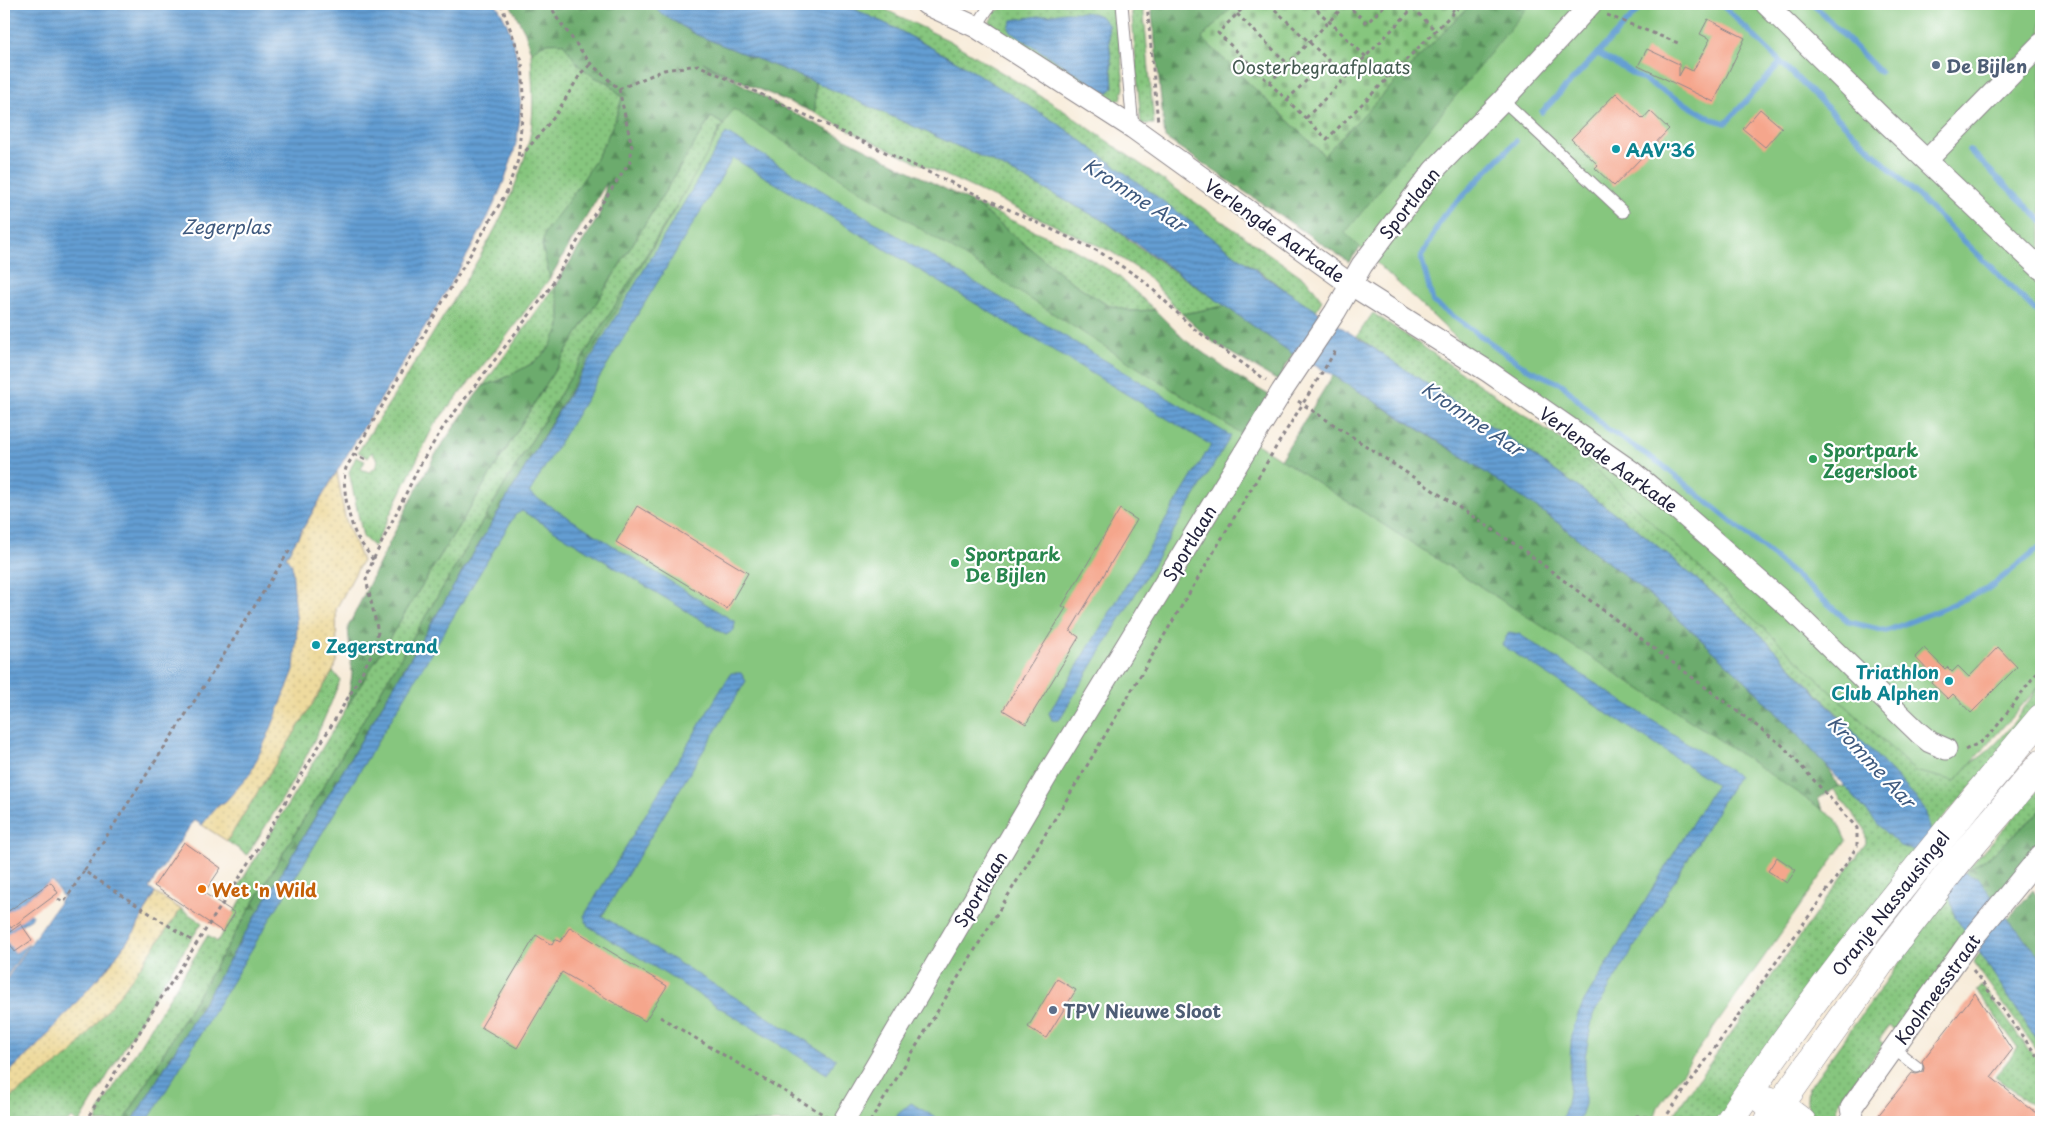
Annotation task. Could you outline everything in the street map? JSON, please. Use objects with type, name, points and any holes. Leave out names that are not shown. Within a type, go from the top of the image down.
[{"type":"main road","name":"Oranje Nassausingel","points":[[1729,1122],[1849,953],[1918,865],[2041,718]]},
{"type":"main road","name":"Oranje Nassausingel","points":[[1771,1117],[1890,948],[1960,859],[2041,764]]},
{"type":"main road","points":[[1747,1096],[1771,1117],[1802,1122]]},
{"type":"street","name":"Verlengde Aarkade","points":[[926,4],[976,27],[1133,128],[1350,284],[1489,372],[1631,471],[1790,608],[1918,733],[1930,742],[1946,749]]},
{"type":"street","points":[[1766,4],[2041,268]]},
{"type":"street","name":"Sportlaan","points":[[836,1120],[1288,382],[1335,312],[1362,265],[1434,170],[1503,100],[1598,9]]},
{"type":"street","points":[[1927,160],[2041,44]]},
{"type":"street","name":"Koolmeesstraat","points":[[1854,1122],[1851,1108],[1964,950],[2039,862]]},
{"type":"lane","points":[[976,27],[990,4]]},
{"type":"lane","points":[[1122,4],[1133,128]]},
{"type":"lane","points":[[1503,100],[1623,212]]},
{"type":"lane","points":[[1894,1049],[1917,1067]]},
{"type":"path","points":[[373,560],[357,536],[351,518],[344,476],[354,454],[506,193],[518,160],[524,96],[522,61],[501,4]]},
{"type":"path","points":[[85,1122],[150,1015],[249,863],[356,686],[373,651],[378,632],[366,579],[373,560],[421,463],[444,426],[548,292],[591,220],[630,162],[632,147],[619,89],[591,64],[557,18],[550,4]]},
{"type":"path","points":[[1147,4],[1160,148]]},
{"type":"path","points":[[1247,4],[1218,34],[1327,138],[1462,4]]},
{"type":"path","points":[[1269,4],[1346,78]]},
{"type":"path","points":[[1311,4],[1388,78]]},
{"type":"path","points":[[1269,83],[1346,4],[1367,23],[1386,4]]},
{"type":"path","points":[[1408,4],[1435,30]]},
{"type":"path","points":[[1446,4],[1454,11]]},
{"type":"path","points":[[1306,118],[1413,8]]},
{"type":"path","points":[[1598,9],[1678,43]]},
{"type":"path","points":[[1237,14],[1288,64]]},
{"type":"path","points":[[1287,100],[1327,60]]},
{"type":"path","points":[[518,160],[555,116],[581,73],[591,64]]},
{"type":"path","points":[[619,89],[664,70],[698,65],[821,120],[1098,251],[1143,280],[1192,328],[1227,354],[1288,382],[1303,404],[1522,549],[1782,745],[1857,828],[1857,846],[1662,1122],[1655,1118],[1637,1116],[1629,1122]]},
{"type":"path","name":"Sportlaan","points":[[870,1122],[1079,779],[1338,347]]},
{"type":"path","points":[[354,454],[368,462]]},
{"type":"path","points":[[58,899],[64,902],[291,548]]},
{"type":"path","points":[[1946,749],[1961,751],[1971,748],[1991,734],[2041,667]]},
{"type":"path","points":[[84,871],[191,940]]},
{"type":"path","points":[[1964,950],[2041,1061]]},
{"type":"path","points":[[660,1017],[836,1120]]},
{"type":"green space","points":[[510,4],[652,4],[662,14],[697,35],[815,82],[815,113],[747,84],[703,62],[782,107],[975,204],[1069,280],[1107,305],[1131,311],[1155,310],[1185,340],[1236,376],[1269,395],[1243,437],[726,133],[132,1122],[122,1122],[125,1120],[180,1025],[514,469],[706,158],[720,127],[916,240],[711,117],[347,707],[352,674],[348,627],[403,515],[435,455],[483,386],[499,381],[533,363],[548,350],[560,327],[560,307],[554,287],[599,216],[607,182],[550,278],[542,245],[545,232],[600,152],[616,117],[622,98],[609,83],[594,77],[579,66],[563,43],[546,44],[538,47],[531,53],[525,32]]},
{"type":"green space","points":[[843,4],[874,4],[950,41],[1057,106],[1308,281],[1322,300],[1316,311],[963,65],[893,27]]},
{"type":"green space","points":[[1011,4],[1113,4],[1117,12],[1124,88],[1121,99],[1111,104],[991,26],[990,21],[995,12]],"holes":[[[1108,25],[1113,88],[1108,93],[1058,60]]]},
{"type":"green space","points":[[1131,4],[1143,4],[1154,124],[1141,124]]},
{"type":"green space","points":[[1151,4],[1235,4],[1202,38],[1324,155],[1471,4],[1564,4],[1470,110],[1349,262],[1165,138]]},
{"type":"green space","name":"Oosterbegraafplaats","points":[[1235,4],[1471,4],[1324,155],[1202,38]]},
{"type":"green space","name":"Sportpark Zegersloot","points":[[1530,4],[2041,4],[2041,684],[1955,781],[1915,771],[1345,233]]},
{"type":"green space","points":[[552,42],[563,43],[594,77],[609,83],[622,98],[615,118],[598,156],[542,245],[550,278],[503,341],[434,425],[374,547],[363,537],[349,472],[356,457],[365,461],[361,469],[369,472],[376,467],[378,460],[372,452],[368,458],[358,452],[475,265],[508,203],[524,159],[532,126],[531,53],[539,45]]},
{"type":"green space","points":[[815,82],[993,162],[1106,222],[1133,243],[1225,306],[1182,314],[1144,273],[1110,251],[869,140],[815,113]]},
{"type":"green space","name":"Sportpark De Bijlen","points":[[733,109],[1706,731],[1836,819],[1846,841],[1658,1107],[1653,1122],[132,1122],[515,485]]},
{"type":"green space","points":[[711,117],[957,265],[721,127],[706,158],[514,469],[180,1025],[125,1120],[122,1122],[96,1122],[99,1111],[208,935],[217,942],[244,895],[235,892]]},
{"type":"green space","points":[[975,204],[1066,245],[1092,260],[1117,275],[1155,310],[1131,311],[1107,305],[1069,280]]},
{"type":"green space","points":[[554,287],[559,306],[560,326],[557,337],[550,347],[530,365],[518,372],[483,386]]},
{"type":"green space","points":[[1225,306],[1293,354],[1278,381],[1214,343],[1182,314]]},
{"type":"green space","points":[[1373,313],[1673,515],[1966,765],[1978,759],[1999,741],[2041,684],[2041,700],[2002,752],[1931,832],[1851,728],[1752,626],[1637,529],[1500,432],[1413,376],[1357,336]]},
{"type":"green space","points":[[1333,375],[1491,475],[1553,519],[1672,613],[1747,682],[1826,765],[1838,786],[1818,799],[1838,838],[878,1122],[1268,479]]},
{"type":"green space","points":[[333,671],[340,680],[321,727],[287,791],[247,855],[227,841]]},
{"type":"green space","points":[[1838,786],[1845,787],[1900,846],[1917,847],[1719,1122],[1676,1122],[1673,1120],[1676,1111],[1866,843],[1865,829],[1833,789]]},
{"type":"green space","points":[[2041,787],[2041,810],[1993,854],[1964,873]]},
{"type":"green space","points":[[2041,810],[2041,847],[1995,900],[1964,873],[1993,854]]},
{"type":"green space","points":[[2033,890],[2041,903],[2041,958],[2008,919]]},
{"type":"green space","points":[[1949,894],[1955,917],[1967,933],[1895,1030],[1889,1026],[1879,1040],[1884,1044],[1838,1103],[1836,1114],[1824,1122],[1819,1122],[1808,1107],[1808,1089]]},
{"type":"green space","points":[[181,909],[202,923],[160,987],[80,1122],[76,1122],[72,1118],[67,1122],[4,1122],[4,1105],[124,989]]},
{"type":"green space","points":[[1980,953],[2041,1047],[2041,1056],[1973,962]]},
{"type":"green space","points":[[1982,986],[2041,1066],[2041,1112],[1995,1077],[2018,1048],[1977,991]]},
{"type":"sand","name":"Zegerstrand","points":[[337,472],[345,518],[362,561],[336,609],[337,661],[333,671],[227,841],[202,825],[215,808],[226,801],[286,557]]},
{"type":"sand","points":[[155,893],[181,909],[124,989],[71,1054],[11,1097],[4,1105],[4,1077],[40,1043],[108,967],[135,931]]},
{"type":"water","name":"Zegerplas","points":[[4,4],[496,4],[505,19],[516,55],[519,75],[520,115],[518,134],[507,174],[476,239],[286,557],[292,565],[297,629],[294,670],[270,731],[250,774],[226,801],[215,808],[202,825],[194,820],[149,888],[155,893],[135,931],[108,967],[40,1043],[4,1077],[4,983],[64,895],[62,896],[52,881],[22,902],[33,917],[4,936]]},
{"type":"water","name":"Kromme Aar","points":[[652,4],[843,4],[893,27],[963,65],[1060,125],[1264,276],[1500,432],[1637,529],[1752,626],[1910,791],[1925,810],[1931,832],[1964,873],[1979,879],[2008,919],[2041,958],[2041,1047],[1955,917],[1949,894],[1914,850],[1900,846],[1883,830],[1826,765],[1747,682],[1672,613],[1553,519],[1457,453],[1333,375],[1293,354],[1106,222],[993,162],[815,82],[697,35],[662,14]]},
{"type":"water","points":[[1066,12],[1095,14],[1100,16],[1108,25],[1113,88],[1107,93],[1011,32],[1009,28],[1012,20]]},
{"type":"water","points":[[726,133],[1231,436],[1059,720],[1052,720],[1049,713],[1211,445],[733,158],[529,493],[735,622],[734,630],[726,635],[522,511],[515,515],[147,1122],[132,1122]]},
{"type":"water","points":[[1509,632],[1519,634],[1738,776],[1593,1015],[1585,1057],[1585,1104],[1579,1122],[1561,1122],[1568,1097],[1572,1036],[1577,1018],[1584,1002],[1716,784],[1502,645]]},
{"type":"water","points":[[731,673],[741,673],[746,681],[602,916],[836,1059],[827,1074],[588,926],[584,916]]},
{"type":"water","points":[[4,938],[15,953],[29,944],[4,980]]},
{"type":"water","points":[[911,1103],[943,1122],[896,1122],[897,1115]]},
{"type":"building","points":[[1708,19],[1745,38],[1714,102],[1638,66],[1647,49],[1679,64],[1679,76],[1684,67],[1693,71],[1710,39],[1700,34]]},
{"type":"building","name":"AAV'36","points":[[1616,93],[1643,119],[1650,111],[1669,129],[1614,186],[1595,168],[1598,165],[1571,139]]},
{"type":"building","points":[[1760,109],[1782,128],[1765,147],[1743,129]]},
{"type":"building","points":[[637,506],[748,573],[727,609],[616,542]]},
{"type":"building","points":[[1120,509],[1137,520],[1070,631],[1079,637],[1026,724],[1003,710],[1066,608],[1062,606]]},
{"type":"building","points":[[1998,647],[2017,667],[1971,713],[1953,694],[1948,699],[1931,683],[1935,678],[1915,657],[1924,648],[1945,669],[1947,667],[1952,672],[1958,666],[1969,677]]},
{"type":"building","points":[[184,842],[221,868],[204,893],[235,913],[223,932],[154,886]]},
{"type":"building","points":[[1777,857],[1796,870],[1787,883],[1768,871]]},
{"type":"building","points":[[51,882],[58,893],[11,928],[4,918],[4,914]]},
{"type":"building","points":[[21,924],[32,940],[15,952],[4,936]]},
{"type":"building","points":[[570,927],[667,986],[645,1021],[562,972],[517,1048],[481,1027],[536,935],[552,945],[555,939],[560,942]]},
{"type":"building","points":[[1057,979],[1076,990],[1046,1038],[1028,1027]]},
{"type":"building","points":[[1975,993],[2012,1050],[1991,1077],[2041,1117],[2041,1122],[1873,1122],[1912,1073],[1923,1072],[1922,1061]]},
{"type":"waterway","points":[[1542,112],[1644,4]]},
{"type":"waterway","points":[[1721,4],[2041,316]]},
{"type":"waterway","points":[[1813,4],[1880,72]]},
{"type":"waterway","points":[[1597,53],[1712,119],[1726,123],[1780,63]]},
{"type":"waterway","points":[[1516,141],[1443,216],[1421,257],[1433,302],[1526,368],[1563,385],[1607,429],[1661,464],[1774,557],[1849,622],[1886,631],[1935,612],[1988,589],[2041,546]]},
{"type":"waterway","points":[[1969,150],[2041,220]]},
{"type":"place","name":"De Bijlen","points":[[1936,65]]},
{"type":"place","name":"AAV'36","points":[[1616,149]]},
{"type":"place","name":"Sportpark Zegersloot","points":[[1813,459]]},
{"type":"place","name":"Sportpark De Bijlen","points":[[955,563]]},
{"type":"place","name":"Zegerstrand","points":[[316,645]]},
{"type":"place","name":"Triathlon Club Alphen","points":[[1949,681]]},
{"type":"place","name":"Wet 'n Wild","points":[[202,889]]},
{"type":"place","name":"TPV Nieuwe Sloot","points":[[1053,1010]]}]
